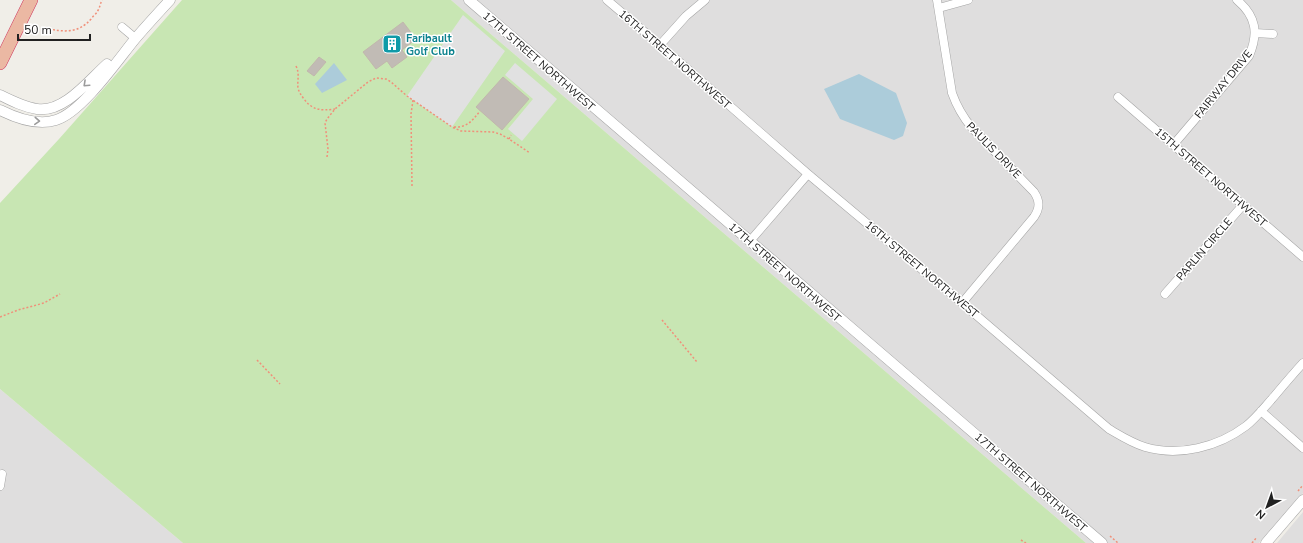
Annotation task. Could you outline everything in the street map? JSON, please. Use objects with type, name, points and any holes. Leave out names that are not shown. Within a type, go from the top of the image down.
[{"type":"highway","points":[[0,63],[31,0]]},
{"type":"street","points":[[0,110],[32,121],[43,122],[67,116],[89,94],[135,38],[170,0]]},
{"type":"street","name":"17TH STREET NORTHWEST","points":[[469,0],[1102,543]]},
{"type":"street","name":"16TH STREET NORTHWEST","points":[[607,0],[808,174],[1109,429],[1127,440],[1146,447],[1168,450],[1188,450],[1209,446],[1246,426],[1303,363]]},
{"type":"street","points":[[660,45],[681,22],[705,0]]},
{"type":"street","points":[[938,4],[968,0]]},
{"type":"street","name":"FAIRWAY DRIVE","points":[[1174,144],[1249,56],[1254,45],[1254,21],[1248,10],[1237,0]]},
{"type":"street","name":"PAULIS DRIVE","points":[[938,4],[952,92],[956,106],[972,128],[1034,192],[1039,203],[1038,211],[1034,217],[962,303]]},
{"type":"street","points":[[122,27],[135,38]]},
{"type":"street","points":[[1255,33],[1273,34]]},
{"type":"street","points":[[0,95],[24,106],[38,109],[49,109],[59,105],[71,98],[135,38]]},
{"type":"street","name":"15TH STREET NORTHWEST","points":[[1118,97],[1303,257]]},
{"type":"street","points":[[750,241],[808,174]]},
{"type":"street","name":"PARLIN CIRCLE","points":[[1165,294],[1243,204]]},
{"type":"street","points":[[1261,411],[1303,448]]},
{"type":"street","points":[[0,486],[2,474]]},
{"type":"street","points":[[1266,543],[1303,500]]},
{"type":"path","points":[[45,28],[71,31],[78,29],[98,12],[102,0]]},
{"type":"path","points":[[296,66],[299,75],[299,90],[306,101],[316,109],[334,110]]},
{"type":"path","points":[[328,157],[325,123],[330,114],[368,82],[376,78],[386,79],[391,82],[413,100],[452,127],[462,131],[493,132],[509,139],[530,153]]},
{"type":"path","points":[[412,186],[411,114],[413,100]]},
{"type":"path","points":[[452,127],[465,126],[480,111]]},
{"type":"path","points":[[509,139],[511,135]]},
{"type":"path","points":[[0,317],[18,310],[44,303],[60,294]]},
{"type":"path","points":[[662,320],[697,362]]},
{"type":"path","points":[[257,360],[280,384]]},
{"type":"path","points":[[1021,540],[1026,543]]},
{"type":"shaded area","points":[[451,0],[1303,0],[1303,493],[1259,543],[1086,543]]},
{"type":"shaded area","points":[[463,15],[505,51],[452,127],[407,96]]},
{"type":"shaded area","points":[[515,63],[557,99],[522,141],[508,129],[533,99],[505,75]]},
{"type":"shaded area","points":[[0,389],[183,543],[0,543]]},
{"type":"shaded area","points":[[1303,512],[1303,543],[1277,543]]},
{"type":"green space","name":"Faribault Golf Club","points":[[182,0],[451,0],[1086,543],[183,543],[0,389],[0,203],[59,139]]},
{"type":"water","points":[[334,63],[347,80],[322,93],[315,84]]},
{"type":"water","points":[[859,74],[896,93],[907,123],[903,136],[894,140],[840,119],[824,89]]},
{"type":"building","name":"Faribault Golf Club","points":[[403,22],[416,39],[402,50],[407,57],[392,68],[387,61],[376,69],[363,52]]},
{"type":"building","points":[[319,57],[326,62],[314,76],[307,71]]},
{"type":"building","points":[[503,77],[529,99],[502,130],[476,107]]},
{"type":"place","name":"Faribault Golf Club","points":[[392,44]]}]
